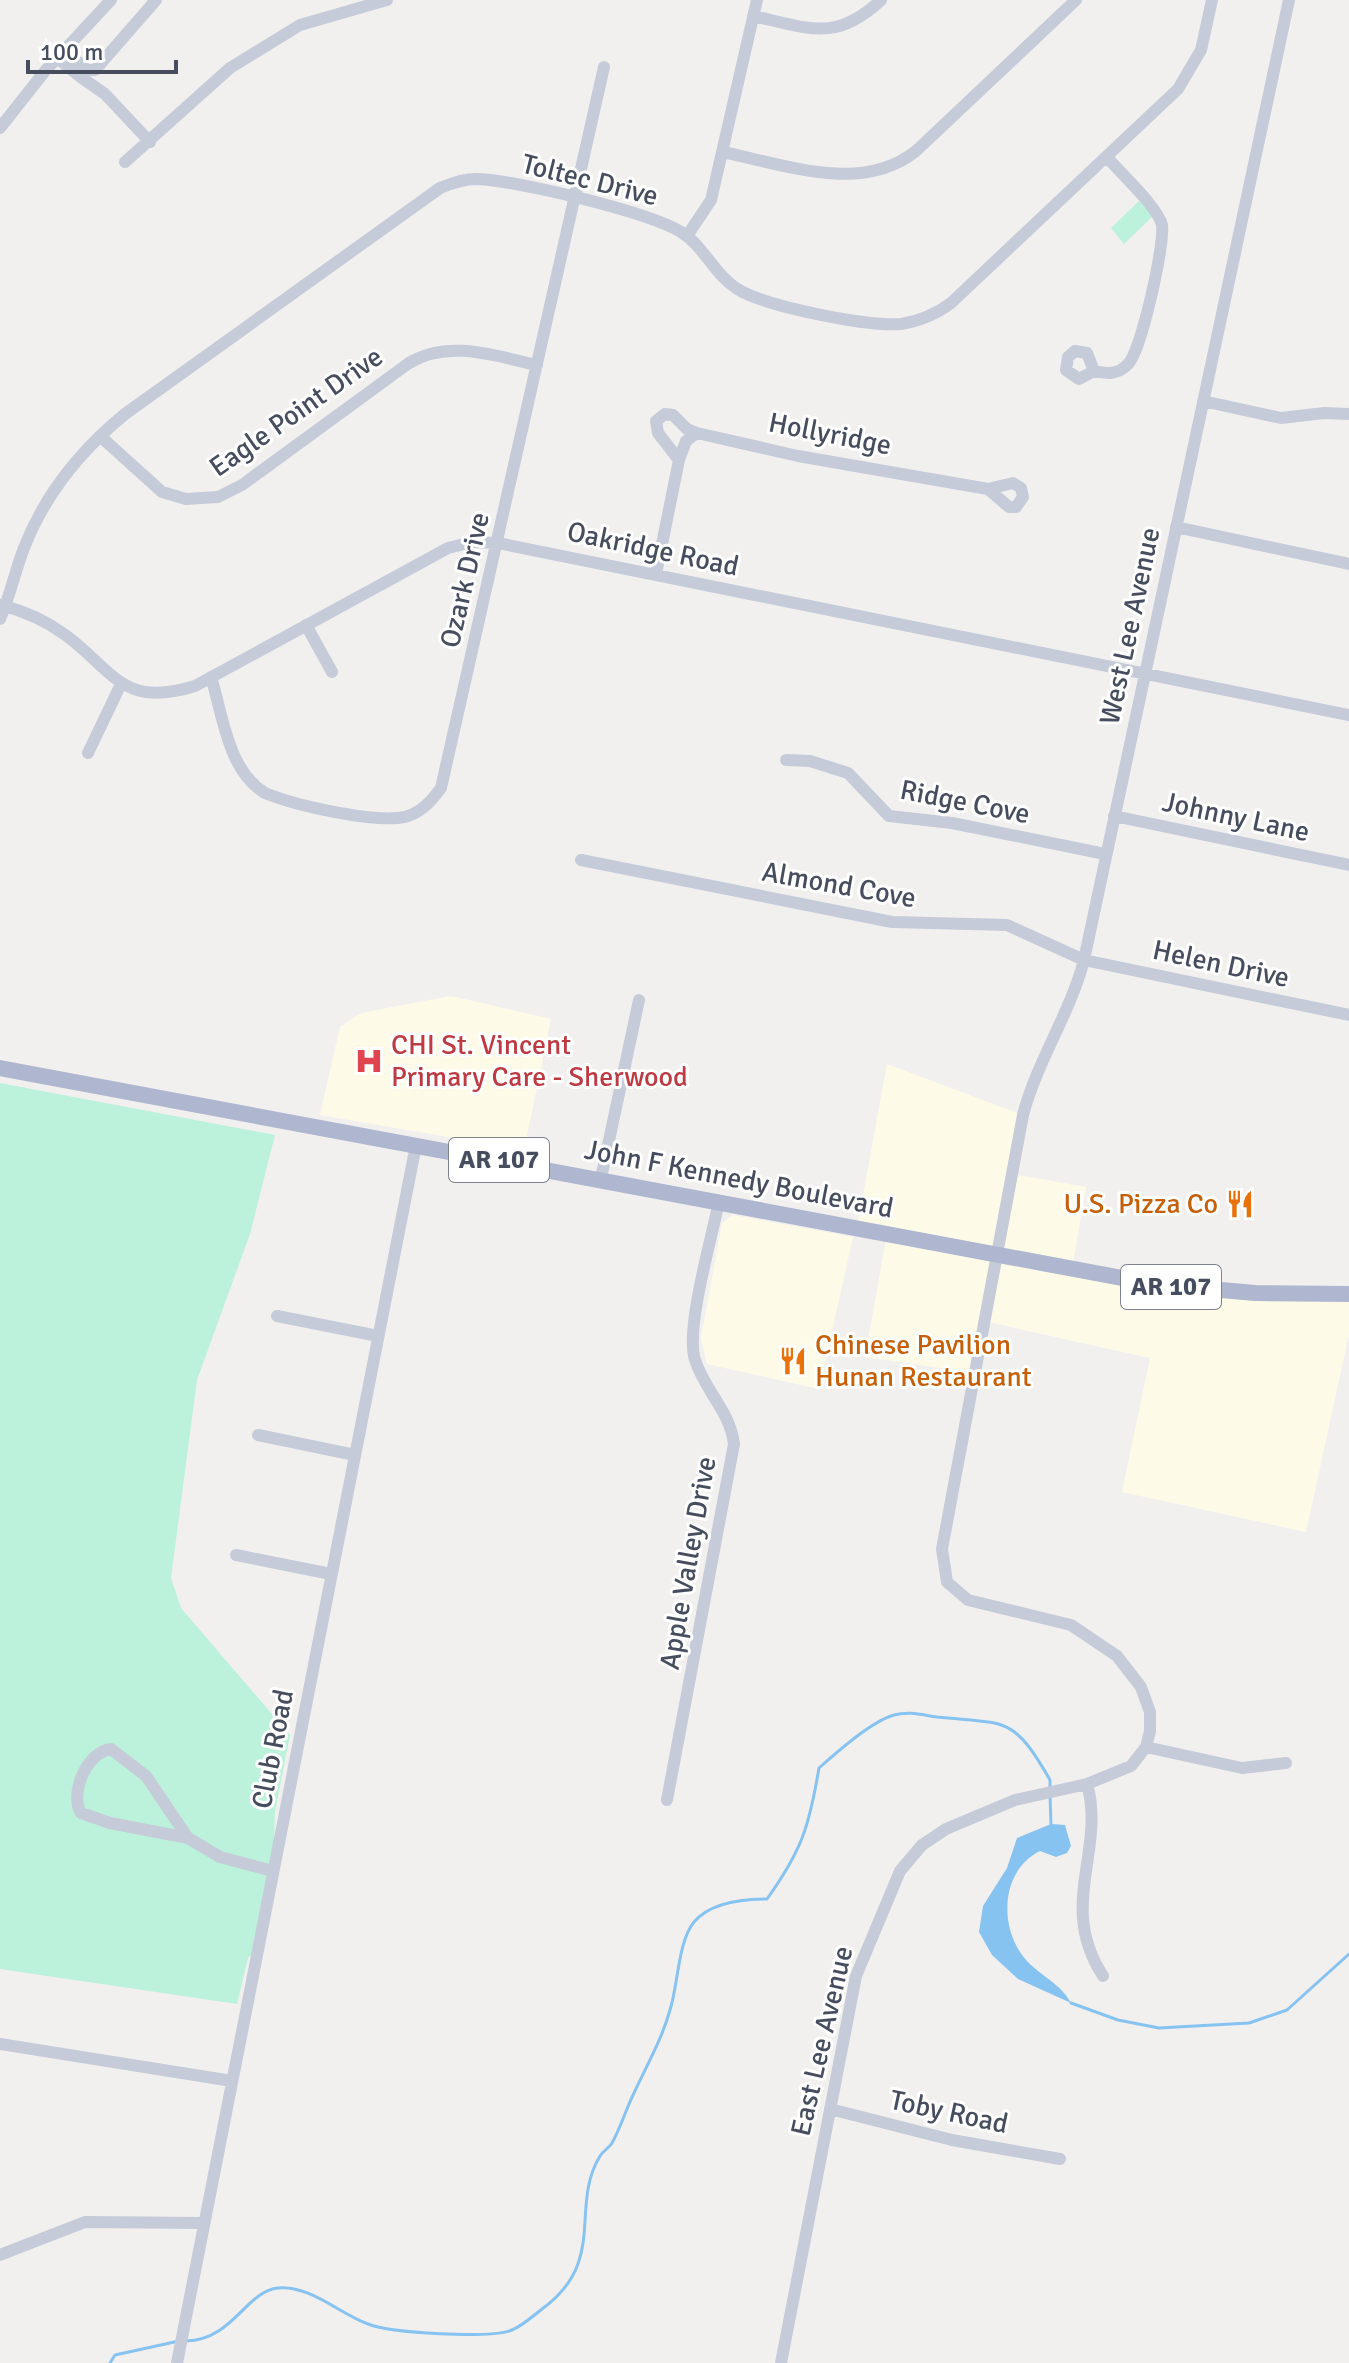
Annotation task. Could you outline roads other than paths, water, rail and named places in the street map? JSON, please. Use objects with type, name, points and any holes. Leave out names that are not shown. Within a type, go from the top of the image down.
[{"type":"main road","name":"John F Kennedy Boulevard","points":[[0,1068],[601,1178],[996,1255]]},
{"type":"main road","name":"AR 107","points":[[996,1255],[1191,1289],[1348,1290]]},
{"type":"street","points":[[0,128],[61,53],[111,0]]},
{"type":"street","points":[[84,74],[95,70],[156,0]]},
{"type":"street","points":[[125,162],[216,78],[300,25],[387,0]]},
{"type":"street","points":[[687,236],[711,200],[757,0]]},
{"type":"street","points":[[753,16],[833,29],[856,21],[881,0]]},
{"type":"street","points":[[722,152],[845,175],[886,168],[916,151],[1076,0]]},
{"type":"street","name":"Toltec Drive","points":[[0,619],[25,546],[41,513],[71,466],[100,436],[198,361],[440,188],[474,179],[648,216],[687,236],[725,280],[756,299],[862,322],[883,324],[914,321],[951,303],[1187,78],[1201,50],[1212,0]]},
{"type":"street","name":"West Lee Avenue","points":[[996,1255],[1030,1088],[1079,980],[1084,960],[1289,0]]},
{"type":"street","points":[[61,53],[150,142]]},
{"type":"street","name":"Ozark Drive","points":[[211,677],[237,763],[255,787],[273,796],[386,819],[414,813],[428,804],[445,777],[604,67]]},
{"type":"street","points":[[1094,371],[1116,372],[1134,357],[1148,309],[1162,233],[1159,218],[1107,157]]},
{"type":"street","name":"Eagle Point Drive","points":[[100,436],[162,492],[186,499],[205,499],[242,485],[409,363],[429,353],[464,350],[537,365]]},
{"type":"street","points":[[1203,401],[1281,418],[1324,413],[1349,414]]},
{"type":"street","name":"Hollyridge","points":[[679,460],[658,433],[656,421],[665,414],[673,415],[683,426],[697,433],[798,456],[988,489]]},
{"type":"street","points":[[656,574],[679,460],[686,441],[697,433]]},
{"type":"street","points":[[1176,527],[1349,564]]},
{"type":"street","name":"Oakridge Road","points":[[121,684],[142,690],[172,691],[211,677],[448,548],[472,542],[498,543],[656,574],[1349,715]]},
{"type":"street","points":[[3,605],[44,621],[66,635],[121,684],[88,753]]},
{"type":"street","points":[[306,625],[332,672]]},
{"type":"street","name":"Ridge Cove","points":[[786,760],[810,761],[848,773],[889,816],[952,823],[1105,854]]},
{"type":"street","name":"Johnny Lane","points":[[1114,816],[1349,865]]},
{"type":"street","name":"Almond Cove","points":[[581,860],[892,922],[1007,925],[1084,960]]},
{"type":"street","name":"Helen Drive","points":[[1084,960],[1349,1015]]},
{"type":"street","points":[[601,1178],[639,1000]]},
{"type":"street","name":"Club Road","points":[[177,2363],[416,1145]]},
{"type":"street","name":"Apple Valley Drive","points":[[667,1800],[734,1444],[728,1418],[702,1380],[692,1346],[719,1201]]},
{"type":"street","points":[[996,1255],[942,1549],[943,1571],[952,1589],[968,1600],[1071,1625],[1117,1656],[1135,1678],[1145,1698],[1150,1722],[1146,1747],[1242,1768],[1286,1763]]},
{"type":"street","points":[[277,1316],[378,1336]]},
{"type":"street","points":[[258,1435],[355,1455]]},
{"type":"street","points":[[236,1555],[331,1574]]},
{"type":"street","name":"East Lee Avenue","points":[[781,2363],[856,1976],[900,1871],[922,1845],[946,1829],[1039,1793],[1087,1784],[1131,1766],[1146,1747]]},
{"type":"street","points":[[188,1838],[155,1786],[125,1757],[111,1749],[94,1756],[76,1793],[81,1813],[110,1823],[188,1838],[220,1857],[273,1871]]},
{"type":"street","points":[[1087,1784],[1091,1814],[1081,1893],[1082,1924],[1103,1976]]},
{"type":"street","points":[[0,2044],[232,2081]]},
{"type":"street","name":"Toby Road","points":[[830,2109],[952,2140],[1060,2159]]},
{"type":"street","points":[[0,2255],[85,2222],[204,2223]]},
{"type":"water","points":[[1051,1824],[1065,1825],[1071,1846],[1067,1853],[1056,1857],[1040,1851],[1027,1860],[1011,1886],[1008,1917],[1011,1933],[1027,1961],[1062,1990],[1071,2003],[1018,1979],[992,1955],[979,1932],[983,1906],[1007,1868],[1017,1838]]},
{"type":"waterway","points":[[186,2341],[216,2333],[257,2297],[278,2288],[302,2291],[368,2324],[397,2330],[483,2334],[500,2333],[520,2326],[562,2291],[575,2272],[581,2253],[591,2175],[600,2156],[611,2145],[663,2031],[689,1930],[701,1915],[718,1906],[767,1899],[802,1837],[819,1768],[885,1718],[905,1713],[1006,1727],[1016,1733],[1037,1759],[1050,1780],[1050,1788]]},
{"type":"waterway","points":[[1050,1796],[1051,1824]]},
{"type":"waterway","points":[[1071,2003],[1118,2020],[1159,2028],[1249,2023],[1287,2010],[1349,1954]]},
{"type":"waterway","points":[[110,2363],[115,2355],[179,2341]]},
{"type":"place","name":"CHI St. Vincent Primary Care - Sherwood","points":[[369,1061]]},
{"type":"place","name":"U.S. Pizza Co","points":[[1240,1204]]},
{"type":"place","name":"Chinese Pavilion Hunan Restaurant","points":[[793,1361]]}]
